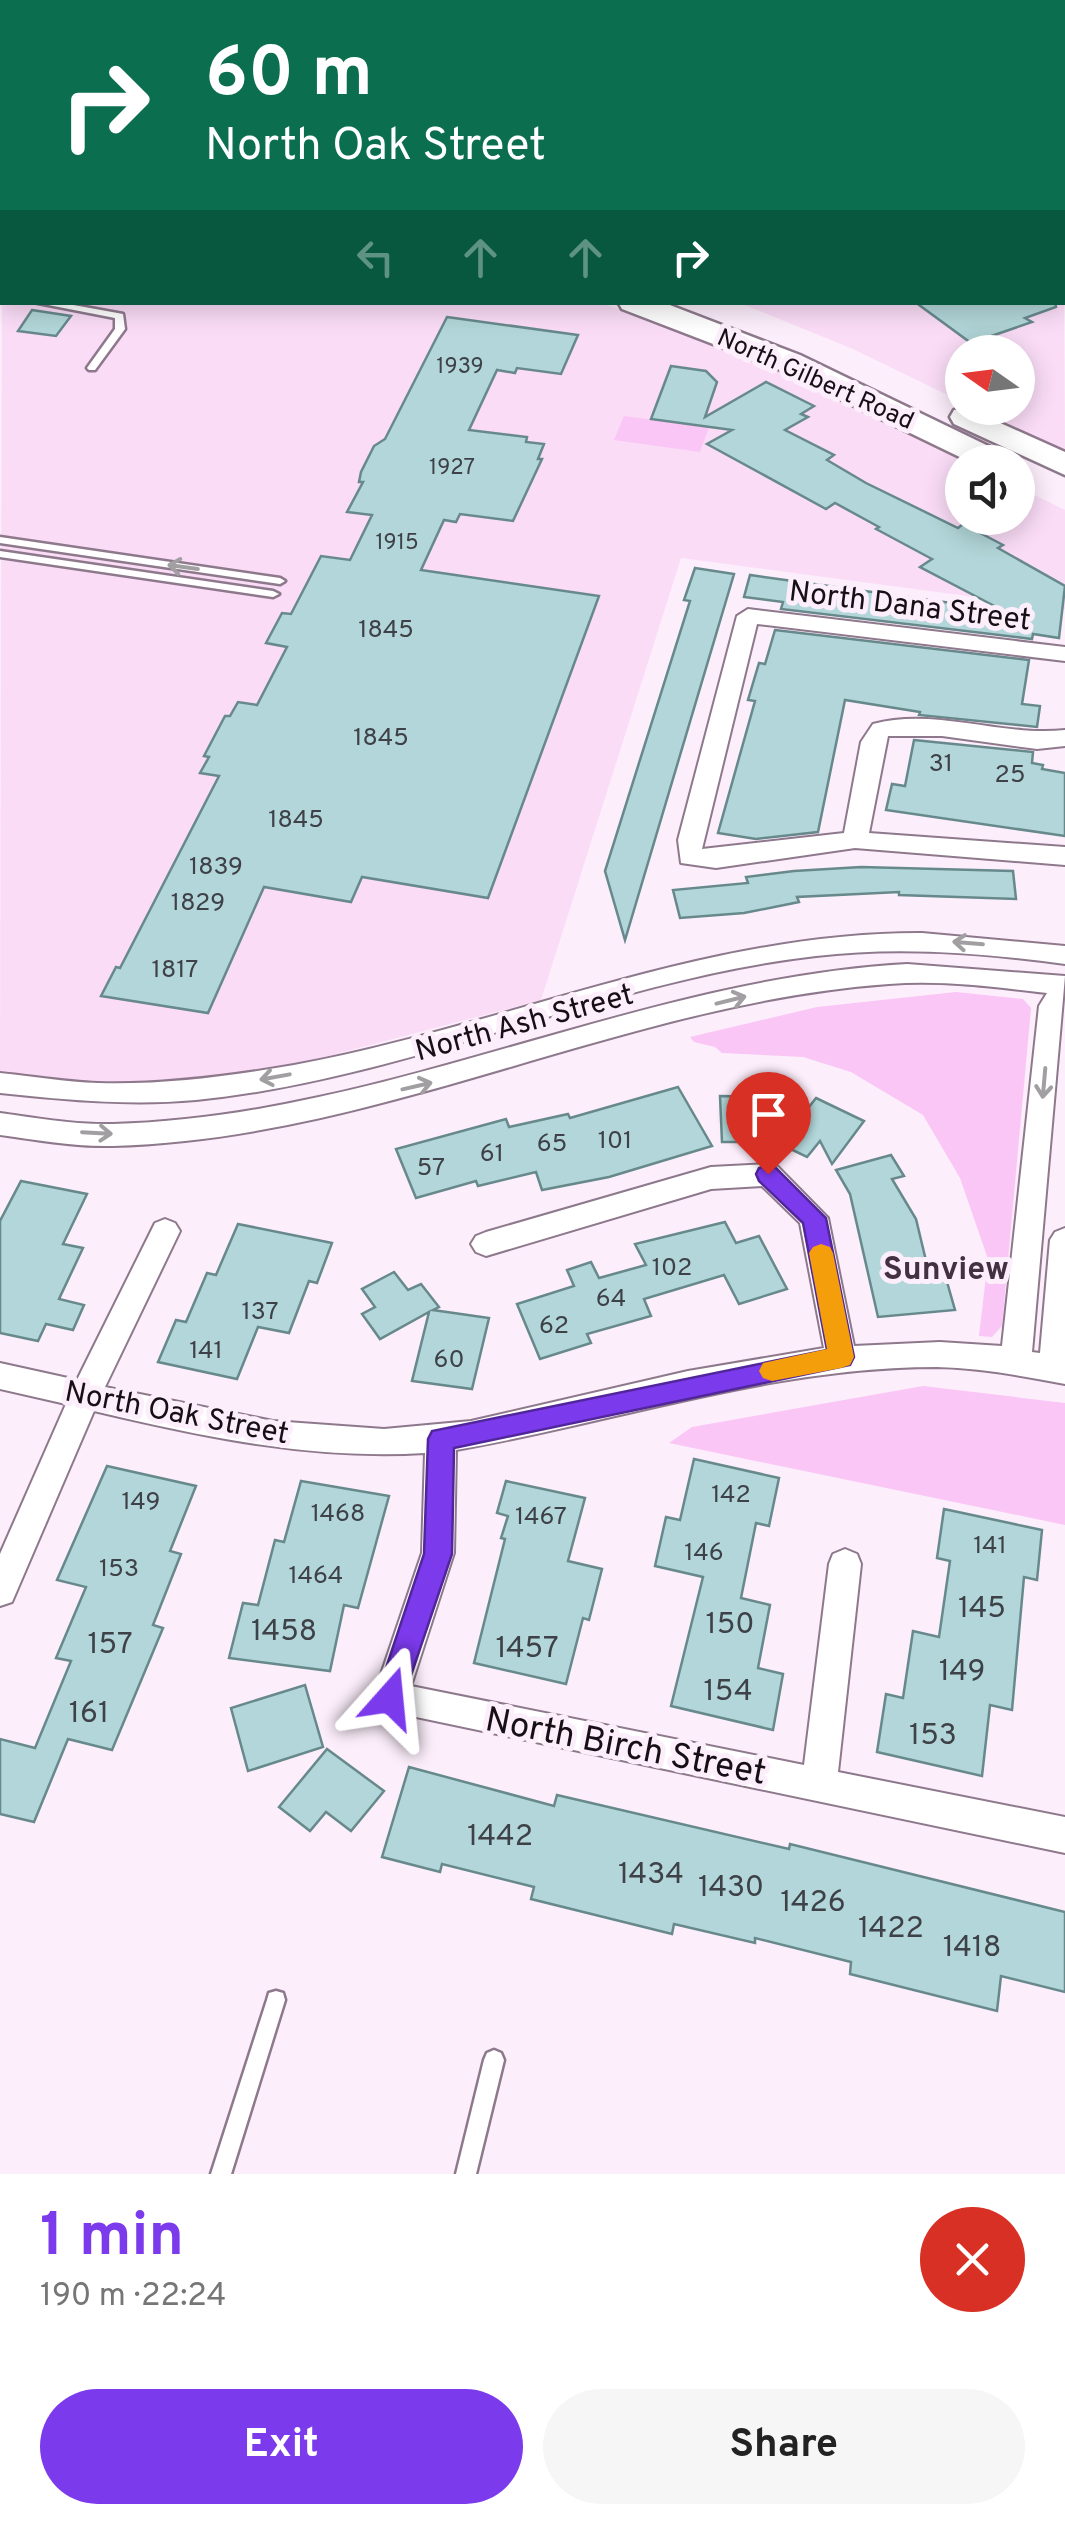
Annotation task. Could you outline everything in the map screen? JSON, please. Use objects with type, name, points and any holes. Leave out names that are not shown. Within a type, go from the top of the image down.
[{"type":"main road","name":"North Gilbert Road","points":[[641,305],[789,362],[960,445]]},
{"type":"main road","name":"North Gilbert Road","points":[[715,305],[863,366],[1065,465]]},
{"type":"main road","points":[[1035,482],[1065,497]]},
{"type":"street","name":"North Dana Street","points":[[855,840],[716,859],[690,857],[690,840],[748,616],[1065,654]]},
{"type":"street","points":[[1065,738],[1037,741],[942,728],[881,729],[872,742],[855,840],[1065,856]]},
{"type":"street","name":"North Ash Street","points":[[0,1083],[47,1092],[122,1095],[244,1082],[376,1054],[728,962],[846,942],[929,940],[1065,954]]},
{"type":"street","name":"North Ash Street","points":[[0,1124],[110,1135],[213,1128],[283,1117],[436,1081],[716,1003],[827,982],[927,974],[1065,988]]},
{"type":"street","points":[[1016,1361],[1052,1006],[1065,988]]},
{"type":"street","points":[[486,1244],[711,1178],[768,1174],[814,1218],[841,1357]]},
{"type":"street","points":[[0,1592],[86,1394],[165,1231]]},
{"type":"street","points":[[1060,1370],[1065,1240]]},
{"type":"street","name":"North Oak Street","points":[[0,1376],[278,1436],[366,1441],[441,1439],[841,1357],[940,1354],[1016,1361],[1060,1370]]},
{"type":"street","name":"North Birch Street","points":[[441,1439],[438,1554],[390,1698],[1065,1834]]},
{"type":"street","points":[[819,1783],[845,1564]]},
{"type":"lane","points":[[55,305],[120,316],[120,329],[92,368]]},
{"type":"lane","points":[[0,540],[280,581]]},
{"type":"lane","points":[[0,554],[273,594]]},
{"type":"lane","points":[[221,2174],[276,2000]]},
{"type":"lane","points":[[466,2174],[494,2060]]},
{"type":"shaded area","points":[[2,305],[606,305],[764,362],[945,450],[945,535],[1035,535],[1035,495],[1065,510],[1065,609],[681,558],[541,1000],[313,1060],[209,1078],[123,1085],[60,1081],[0,1071]]},
{"type":"shaded area","points":[[745,305],[1064,305],[1065,454],[1007,425],[1035,425],[1035,335],[945,335],[945,394],[853,349]]},
{"type":"shaded area","points":[[624,416],[709,427],[700,452],[614,440]]},
{"type":"shaded area","points":[[956,992],[1023,999],[1031,1008],[1002,1326],[992,1337],[979,1336],[988,1259],[960,1178],[923,1115],[851,1072],[803,1057],[722,1053],[690,1037],[817,1007]]},
{"type":"shaded area","points":[[923,1386],[1065,1403],[1065,1525],[669,1443],[692,1427]]},
{"type":"building","points":[[919,305],[1056,305],[1025,318],[1032,322],[994,335],[960,335]]},
{"type":"building","points":[[32,310],[71,316],[56,336],[18,331]]},
{"type":"building","points":[[447,317],[578,335],[561,374],[517,368],[515,373],[497,370],[469,430],[527,437],[526,442],[544,444],[538,459],[542,459],[513,521],[460,514],[456,522],[444,520],[421,570],[599,596],[488,898],[362,877],[351,902],[264,887],[208,1013],[101,996],[116,967],[120,968],[219,776],[200,773],[209,757],[204,756],[225,716],[230,716],[238,702],[257,705],[287,647],[266,643],[282,613],[291,614],[321,556],[350,560],[372,515],[347,512],[363,482],[359,482],[361,472],[374,446],[385,439]]},
{"type":"building","points":[[671,366],[706,371],[717,382],[705,417],[766,382],[814,406],[801,414],[808,417],[785,430],[834,455],[827,460],[866,483],[945,522],[945,535],[984,535],[1003,545],[998,548],[1065,586],[1059,638],[1033,634],[1032,639],[781,609],[783,602],[744,597],[750,575],[1002,610],[920,567],[932,559],[876,529],[879,527],[835,503],[826,509],[707,444],[732,430],[651,419]]},
{"type":"building","points":[[695,568],[734,574],[625,940],[605,871],[690,601],[684,600]]},
{"type":"building","points":[[775,630],[1029,660],[1022,704],[1040,706],[1037,727],[919,715],[920,712],[845,700],[818,832],[756,839],[718,833],[755,701],[748,700],[759,663],[765,664]]},
{"type":"building","points":[[914,740],[1033,752],[1032,763],[1065,773],[1065,836],[886,810],[892,784],[905,786]]},
{"type":"building","points":[[861,867],[1013,871],[1016,899],[899,892],[797,897],[799,902],[744,913],[680,918],[673,890],[748,883],[746,877],[794,871]]},
{"type":"building","points":[[678,1087],[712,1146],[609,1177],[542,1190],[536,1172],[478,1186],[476,1181],[416,1198],[396,1149],[506,1119],[509,1127],[568,1114],[570,1118]]},
{"type":"building","points":[[720,1096],[770,1097],[773,1142],[722,1142]]},
{"type":"building","points":[[816,1098],[864,1121],[832,1164],[820,1141],[807,1157],[780,1144]]},
{"type":"building","points":[[891,1155],[904,1176],[892,1179],[916,1219],[928,1269],[943,1268],[955,1310],[878,1317],[850,1194],[836,1170]]},
{"type":"building","points":[[21,1181],[87,1194],[63,1244],[83,1248],[59,1299],[84,1305],[73,1330],[46,1324],[38,1341],[0,1333],[0,1221]]},
{"type":"building","points":[[725,1222],[736,1243],[759,1236],[787,1289],[739,1304],[724,1275],[644,1299],[651,1316],[587,1334],[591,1343],[540,1359],[517,1304],[574,1286],[567,1270],[591,1262],[599,1278],[646,1265],[635,1244]]},
{"type":"building","points":[[238,1224],[332,1243],[317,1283],[309,1281],[289,1333],[258,1327],[237,1379],[158,1362],[176,1320],[186,1322],[207,1273],[216,1275]]},
{"type":"building","points":[[394,1272],[408,1290],[421,1284],[439,1307],[433,1310],[489,1318],[472,1389],[412,1381],[429,1312],[380,1339],[362,1314],[375,1307],[362,1289]]},
{"type":"building","points":[[694,1459],[779,1478],[769,1526],[756,1523],[741,1598],[770,1605],[758,1668],[783,1674],[773,1730],[671,1706],[703,1577],[655,1566],[666,1517],[680,1520]]},
{"type":"building","points":[[107,1466],[196,1486],[170,1551],[181,1554],[153,1625],[163,1628],[112,1750],[68,1739],[34,1822],[0,1814],[0,1739],[35,1748],[71,1661],[56,1658],[86,1587],[57,1580]]},
{"type":"building","points":[[301,1481],[389,1496],[358,1608],[344,1605],[330,1671],[229,1658],[243,1603],[258,1605],[275,1540],[284,1542]]},
{"type":"building","points":[[506,1481],[585,1498],[568,1561],[602,1569],[589,1620],[583,1618],[566,1684],[474,1663],[505,1539],[501,1538],[508,1516],[497,1513]]},
{"type":"building","points":[[944,1509],[1042,1530],[1037,1580],[1024,1577],[1012,1710],[990,1705],[982,1776],[877,1752],[886,1694],[903,1698],[913,1631],[939,1637],[950,1561],[937,1558]]},
{"type":"building","points":[[305,1685],[323,1747],[248,1771],[231,1708]]},
{"type":"building","points":[[327,1749],[384,1791],[351,1831],[326,1812],[310,1831],[279,1807]]},
{"type":"building","points":[[409,1767],[554,1806],[557,1795],[789,1849],[790,1844],[1065,1912],[1065,1992],[1001,1976],[997,2011],[850,1974],[851,1962],[755,1938],[755,1943],[674,1924],[672,1934],[531,1899],[534,1887],[442,1864],[440,1872],[382,1857]]},
{"type":"slow traffic","points":[[772,1371],[841,1357],[821,1253]]},
{"type":"district","name":"Sunview","points":[[946,1268]]},
{"type":"route","points":[[390,1698],[438,1554],[441,1439],[841,1357],[814,1218],[768,1174]]}]
